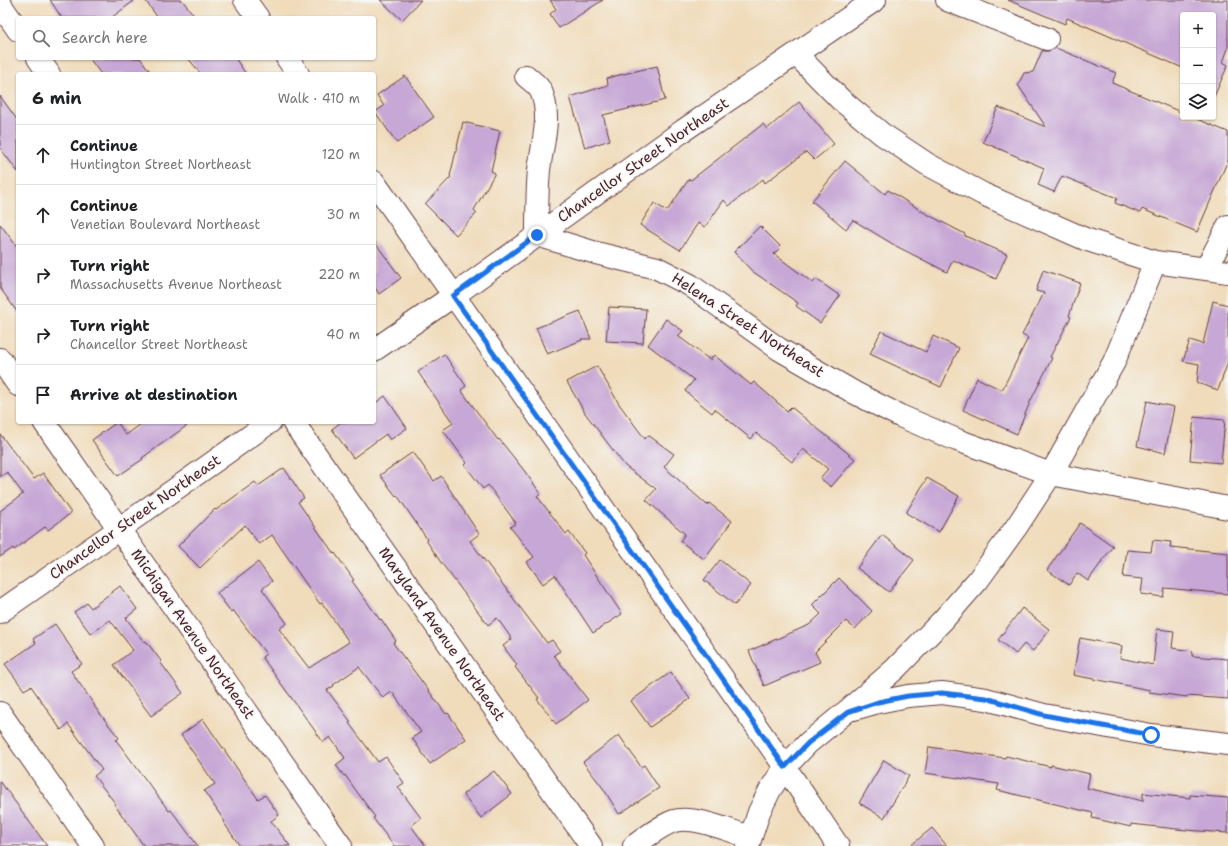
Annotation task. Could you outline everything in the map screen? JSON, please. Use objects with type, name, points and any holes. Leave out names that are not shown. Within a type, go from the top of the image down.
[{"type":"street","points":[[245,0],[257,16]]},
{"type":"street","name":"Chancellor Street Northeast","points":[[376,349],[453,296],[684,130],[875,0]]},
{"type":"street","points":[[947,0],[1047,39]]},
{"type":"street","points":[[0,4],[16,27]]},
{"type":"street","points":[[796,54],[840,98],[882,134],[927,164],[983,194],[1085,239],[1155,262],[1228,272]]},
{"type":"street","points":[[39,60],[48,72]]},
{"type":"street","points":[[288,60],[297,72]]},
{"type":"street","points":[[526,76],[541,90],[547,113],[545,140],[538,182],[537,235]]},
{"type":"street","points":[[376,185],[785,767],[838,846]]},
{"type":"street","points":[[1206,269],[1228,226]]},
{"type":"street","name":"Helena Street Northeast","points":[[537,235],[657,268],[690,285],[779,349],[855,393],[900,416],[957,440],[1051,474],[1228,508]]},
{"type":"street","points":[[634,846],[663,826],[674,821],[686,819],[699,821],[749,842],[759,812],[770,790],[785,767],[808,743],[848,712],[895,669],[943,620],[978,580],[1018,526],[1051,474],[1114,362],[1155,262]]},
{"type":"street","points":[[0,360],[16,382]]},
{"type":"street","name":"Michigan Avenue Northeast","points":[[45,424],[341,846]]},
{"type":"street","name":"Chancellor Street Northeast","points":[[0,612],[267,424]]},
{"type":"street","name":"Maryland Avenue Northeast","points":[[294,424],[591,846]]},
{"type":"street","points":[[848,712],[885,700],[942,693],[986,698],[1044,715],[1151,735],[1228,744]]},
{"type":"street","points":[[0,714],[93,846]]},
{"type":"building","points":[[50,0],[135,0],[114,16],[61,16]]},
{"type":"building","points":[[145,0],[182,0],[194,16],[157,16]]},
{"type":"building","points":[[380,0],[421,0],[402,20]]},
{"type":"building","points":[[550,0],[603,0],[559,28],[550,14],[556,9]]},
{"type":"building","points":[[1008,0],[1228,0],[1228,49],[1223,62],[1228,65],[1216,92],[1216,12],[1180,12],[1180,67],[1067,18],[1065,24]]},
{"type":"building","points":[[1056,48],[1116,73],[1112,83],[1180,112],[1180,120],[1199,120],[1228,132],[1228,160],[1197,232],[1142,209],[1140,213],[1115,203],[1117,198],[1062,176],[1054,192],[1038,185],[1044,168],[983,142],[998,107],[1046,127],[1018,85],[1024,73],[1033,72],[1042,51],[1049,51]]},
{"type":"building","points":[[90,60],[142,60],[150,72],[100,72]]},
{"type":"building","points":[[190,60],[236,60],[245,72],[199,72]]},
{"type":"building","points":[[657,66],[665,100],[603,115],[610,140],[585,148],[570,97],[608,85],[607,78]]},
{"type":"building","points":[[405,76],[434,117],[397,143],[376,113],[376,111],[384,106],[377,95]]},
{"type":"building","points":[[0,96],[16,118],[16,169],[0,148]]},
{"type":"building","points":[[799,102],[834,144],[814,160],[806,152],[765,183],[763,179],[729,206],[724,200],[705,227],[698,223],[680,250],[640,225],[654,203],[667,211],[689,179],[691,180],[763,124],[767,129]]},
{"type":"building","points":[[463,122],[500,131],[491,171],[495,173],[474,210],[477,213],[456,235],[425,204],[451,177]]},
{"type":"building","points":[[845,161],[885,194],[888,190],[925,213],[965,234],[965,236],[1007,254],[996,279],[953,260],[947,272],[896,246],[853,220],[846,229],[812,201]]},
{"type":"building","points":[[0,224],[16,245],[16,310],[0,288]]},
{"type":"building","points":[[760,226],[781,247],[774,254],[813,283],[816,279],[840,296],[820,323],[796,306],[798,303],[752,271],[734,252]]},
{"type":"building","points":[[376,244],[401,278],[379,294],[376,289]]},
{"type":"building","points":[[1043,270],[1080,283],[1069,316],[1071,317],[1050,357],[1052,358],[1030,402],[1017,434],[963,410],[977,378],[1002,390],[1028,338],[1022,335],[1044,293],[1036,291]]},
{"type":"building","points":[[1213,301],[1228,305],[1228,362],[1218,390],[1197,383],[1199,364],[1183,361],[1190,340],[1203,344]]},
{"type":"building","points":[[609,307],[646,309],[643,343],[606,341]]},
{"type":"building","points":[[580,311],[591,339],[581,339],[582,340],[547,354],[536,328]]},
{"type":"building","points":[[666,319],[683,331],[678,336],[710,360],[714,355],[751,385],[754,382],[787,411],[791,407],[855,459],[831,487],[820,478],[828,469],[803,449],[792,462],[756,433],[751,439],[715,409],[712,413],[685,391],[694,380],[648,345]]},
{"type":"building","points":[[881,331],[926,352],[933,336],[959,348],[941,387],[870,354]]},
{"type":"building","points":[[444,354],[466,386],[461,390],[541,494],[537,496],[566,534],[569,532],[585,553],[583,555],[622,614],[593,633],[555,575],[543,584],[527,562],[534,557],[510,527],[516,523],[488,485],[483,489],[465,465],[467,463],[443,430],[453,423],[418,372]]},
{"type":"building","points":[[597,366],[619,404],[645,439],[648,435],[674,454],[664,467],[707,505],[709,503],[732,521],[704,559],[680,541],[685,534],[646,500],[656,489],[625,466],[585,413],[567,382]]},
{"type":"building","points":[[385,396],[407,428],[390,440],[386,434],[353,458],[332,429],[338,424],[376,424],[376,403]]},
{"type":"building","points":[[1147,401],[1174,407],[1165,453],[1137,446]]},
{"type":"building","points":[[1194,417],[1225,420],[1221,463],[1190,460]]},
{"type":"building","points":[[114,424],[118,424],[126,435],[141,424],[189,424],[118,476],[92,440]]},
{"type":"building","points":[[0,434],[34,479],[43,473],[71,513],[48,530],[45,527],[14,550],[13,548],[0,557],[0,511],[23,494],[7,472],[0,477]]},
{"type":"building","points":[[413,452],[434,481],[441,476],[479,534],[470,541],[547,643],[552,640],[560,651],[554,655],[588,700],[556,724],[537,699],[539,698],[515,667],[517,665],[503,646],[512,639],[497,618],[488,625],[440,561],[397,495],[396,496],[380,475]]},
{"type":"building","points":[[284,468],[304,498],[298,502],[354,580],[352,581],[396,641],[393,643],[446,714],[448,713],[466,739],[430,764],[412,738],[421,732],[392,692],[383,698],[359,667],[327,690],[378,762],[386,757],[404,783],[398,787],[421,818],[411,826],[426,846],[394,846],[373,818],[375,817],[345,775],[344,776],[336,765],[345,758],[330,737],[323,742],[262,657],[266,654],[233,610],[231,612],[217,593],[258,562],[272,581],[262,589],[287,623],[279,629],[309,668],[349,642],[322,603],[320,604],[272,535],[259,544],[245,525],[200,568],[178,546],[215,509],[216,510],[255,482],[258,486]]},
{"type":"building","points":[[927,478],[959,496],[939,532],[906,513]]},
{"type":"building","points":[[1080,523],[1113,546],[1088,581],[1077,573],[1069,585],[1047,570]]},
{"type":"building","points":[[882,535],[914,560],[889,592],[857,568]]},
{"type":"building","points":[[1153,540],[1171,542],[1170,547],[1228,553],[1228,594],[1165,588],[1163,597],[1141,594],[1143,579],[1123,577],[1127,550],[1151,552]]},
{"type":"building","points":[[720,560],[751,585],[735,605],[704,580]]},
{"type":"building","points":[[839,578],[872,611],[855,629],[846,621],[815,652],[820,662],[764,686],[749,651],[809,625],[821,614],[812,605]]},
{"type":"building","points":[[120,586],[137,609],[126,618],[144,642],[146,641],[183,693],[151,716],[114,665],[133,650],[110,620],[91,634],[74,612],[87,603],[91,608]]},
{"type":"building","points":[[1022,608],[1050,630],[1033,651],[1024,644],[1016,654],[998,640]]},
{"type":"building","points":[[55,624],[82,664],[71,671],[94,706],[119,738],[116,740],[169,811],[171,810],[198,846],[144,846],[114,804],[115,803],[94,776],[102,770],[68,724],[61,730],[31,686],[24,690],[5,664],[36,643],[33,639]]},
{"type":"building","points":[[1157,629],[1174,631],[1172,648],[1193,651],[1192,656],[1228,659],[1228,699],[1187,697],[1149,692],[1150,690],[1073,675],[1080,638],[1122,646],[1120,658],[1153,665]]},
{"type":"building","points":[[671,672],[690,699],[650,727],[631,701]]},
{"type":"building","points":[[203,719],[258,799],[265,795],[279,815],[271,821],[290,846],[240,846],[224,823],[225,822],[204,791],[215,784],[181,735]]},
{"type":"building","points":[[619,735],[641,767],[644,765],[659,788],[619,814],[603,788],[583,762]]},
{"type":"building","points":[[929,747],[1005,758],[1006,756],[1051,767],[1051,765],[1090,774],[1087,788],[1143,801],[1143,793],[1190,798],[1190,795],[1228,798],[1228,833],[1131,824],[1131,827],[1092,818],[1093,813],[997,790],[999,784],[925,773]]},
{"type":"building","points":[[884,760],[909,776],[884,818],[859,803]]},
{"type":"building","points":[[494,771],[512,794],[481,818],[463,794]]},
{"type":"building","points":[[0,781],[26,817],[47,846],[0,846]]},
{"type":"building","points":[[932,828],[947,846],[910,846]]},
{"type":"route","points":[[537,235],[453,296],[756,728],[785,767],[808,743],[848,712],[878,702],[908,696],[942,693],[986,698],[1044,715],[1151,735]]}]
